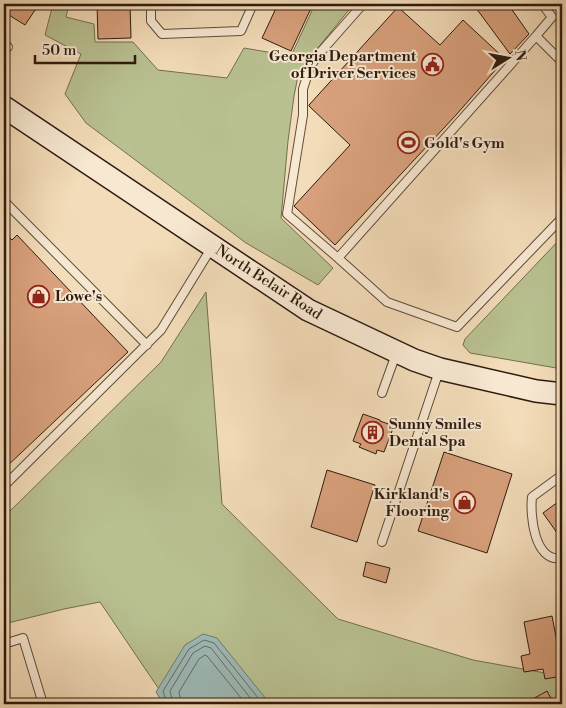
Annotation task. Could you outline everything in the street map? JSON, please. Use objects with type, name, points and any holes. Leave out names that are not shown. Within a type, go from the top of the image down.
[{"type":"street","name":"North Belair Road","points":[[4,106],[308,310],[414,360],[440,369],[536,391],[562,394]]},
{"type":"lane","points":[[151,4],[152,21],[162,34],[241,31],[253,4]]},
{"type":"lane","points":[[364,4],[318,55],[310,67],[303,89],[303,116],[287,214],[387,302],[457,327],[562,218]]},
{"type":"lane","points":[[338,258],[552,17],[542,4]]},
{"type":"lane","points":[[536,36],[562,62]]},
{"type":"lane","points":[[5,206],[146,345]]},
{"type":"lane","points":[[4,486],[162,330],[213,246]]},
{"type":"lane","points":[[382,393],[397,352]]},
{"type":"lane","points":[[382,542],[440,369]]},
{"type":"lane","points":[[562,398],[562,440]]},
{"type":"lane","points":[[562,475],[532,497],[532,520],[535,536],[542,549],[548,555],[557,559],[562,558]]},
{"type":"lane","points":[[4,644],[23,638],[43,704]]},
{"type":"green space","points":[[53,4],[69,4],[66,17],[94,24],[95,42],[133,42],[158,70],[227,78],[244,48],[291,56],[315,4],[352,4],[299,71],[288,141],[281,218],[333,268],[318,285],[246,243],[86,123],[65,94],[81,54],[45,35]]},
{"type":"green space","points":[[562,237],[562,369],[470,353],[463,345],[465,339]]},
{"type":"green space","points":[[206,292],[222,504],[338,619],[473,660],[562,676],[562,704],[169,704],[100,602],[4,624],[4,517],[161,362]]},
{"type":"water","points":[[203,634],[217,638],[270,704],[163,704],[156,692],[185,645]]},
{"type":"building","points":[[4,4],[39,4],[25,25],[4,12]]},
{"type":"building","points":[[97,4],[130,4],[131,38],[98,39]]},
{"type":"building","points":[[278,4],[313,4],[291,51],[262,38]]},
{"type":"building","points":[[473,4],[508,4],[529,34],[510,54]]},
{"type":"building","points":[[398,7],[440,45],[463,20],[505,59],[456,115],[335,245],[294,206],[350,145],[309,105]]},
{"type":"building","name":"Lowe's","points":[[4,232],[12,240],[17,235],[128,352],[4,469]]},
{"type":"building","name":"Sunny Smiles Dental Spa","points":[[363,414],[394,426],[384,452],[377,450],[376,454],[359,447],[361,444],[353,441]]},
{"type":"building","name":"Kirkland's Flooring","points":[[444,452],[512,474],[487,553],[418,531]]},
{"type":"building","points":[[327,470],[375,485],[357,542],[311,527]]},
{"type":"building","points":[[562,499],[562,540],[543,513]]},
{"type":"building","points":[[366,562],[390,568],[386,583],[363,576]]},
{"type":"building","points":[[552,616],[562,676],[545,679],[543,669],[524,672],[521,656],[530,654],[524,622]]},
{"type":"building","points":[[547,691],[554,704],[524,704]]},
{"type":"place","name":"Georgia Department of Driver Services","points":[[432,65]]},
{"type":"place","name":"Gold's Gym","points":[[408,143]]},
{"type":"place","name":"Lowe's","points":[[39,296]]},
{"type":"place","name":"Sunny Smiles Dental Spa","points":[[373,433]]},
{"type":"place","name":"Kirkland's Flooring","points":[[465,503]]}]
